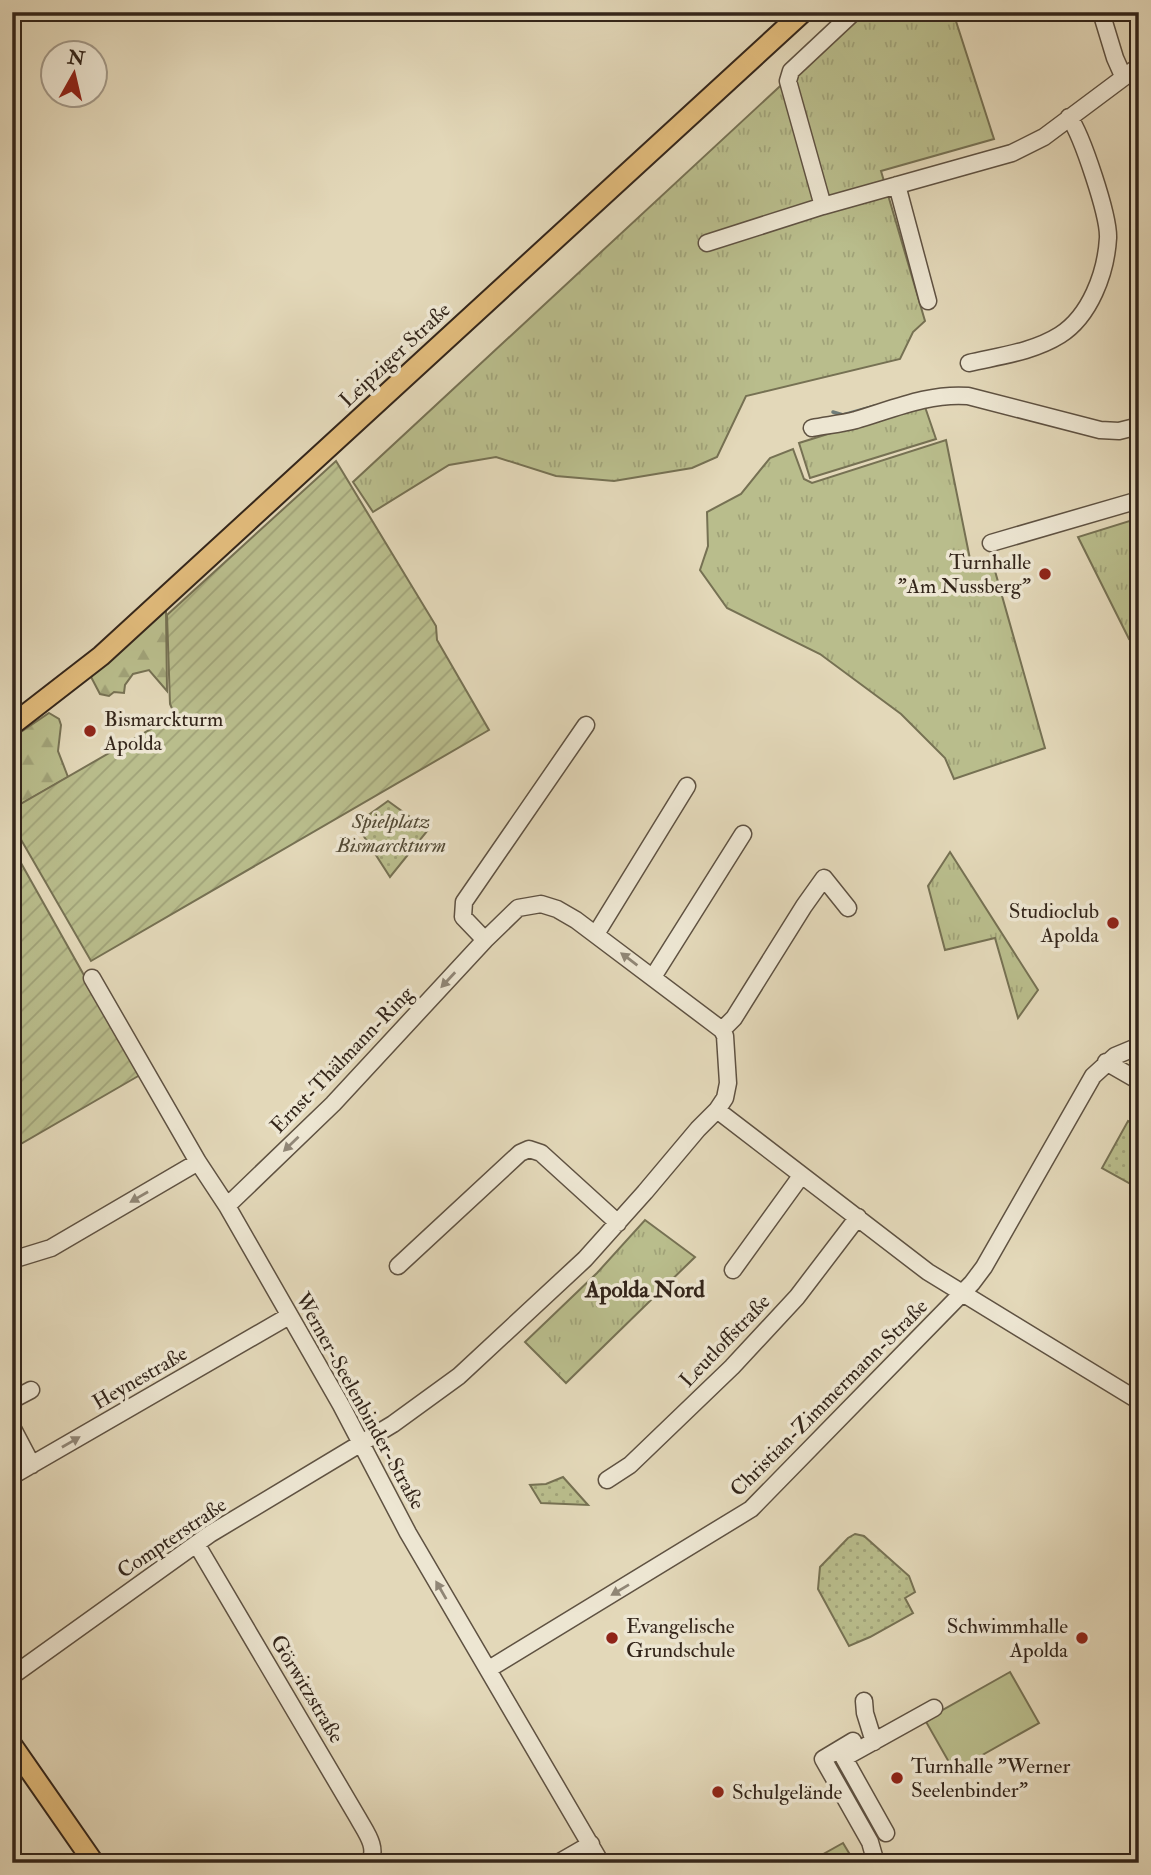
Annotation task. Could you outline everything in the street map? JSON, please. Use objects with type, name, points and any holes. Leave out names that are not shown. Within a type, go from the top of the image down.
[{"type":"main road","name":"Leipziger Straße","points":[[12,725],[101,656],[803,12]]},
{"type":"main road","points":[[12,1745],[94,1863]]},
{"type":"street","points":[[823,206],[788,81],[791,71],[855,12]]},
{"type":"street","points":[[1101,12],[1115,58],[1124,76]]},
{"type":"street","points":[[707,243],[823,206],[1012,153],[1044,137],[1139,65]]},
{"type":"street","points":[[969,363],[1037,347],[1061,335],[1077,320],[1096,291],[1108,236],[1083,145],[1077,127],[1069,117]]},
{"type":"street","points":[[897,186],[928,301]]},
{"type":"street","points":[[812,428],[851,421],[922,400],[956,395],[1100,430],[1119,431],[1139,426]]},
{"type":"street","points":[[991,543],[1139,500]]},
{"type":"street","points":[[485,940],[463,917],[464,902],[586,724]]},
{"type":"street","points":[[596,934],[687,786]]},
{"type":"street","points":[[653,978],[743,834]]},
{"type":"street","points":[[361,1444],[425,1403],[459,1377],[543,1300],[618,1223],[725,1098],[728,1083],[725,1036],[722,1030],[734,1018],[824,878],[848,908]]},
{"type":"street","name":"Ernst-Thälmann-Ring","points":[[227,1206],[333,1104],[518,908],[541,904],[557,909],[596,934],[722,1030]]},
{"type":"street","name":"Werner-Seelenbinder-Straße","points":[[92,978],[198,1162],[227,1206],[408,1533],[601,1863]]},
{"type":"street","name":"Christian-Zimmermann-Straße","points":[[489,1669],[751,1510],[984,1268],[1093,1076],[1106,1062],[1139,1046]]},
{"type":"street","points":[[1106,1062],[1139,1081]]},
{"type":"street","points":[[717,1110],[928,1272],[1139,1401]]},
{"type":"street","points":[[398,1266],[520,1153],[529,1149],[541,1153],[618,1223]]},
{"type":"street","points":[[12,1260],[51,1248],[198,1162]]},
{"type":"street","name":"Leutloffstraße","points":[[733,1270],[801,1176]]},
{"type":"street","name":"Leutloffstraße","points":[[607,1480],[630,1465],[732,1367],[797,1297],[858,1217]]},
{"type":"street","name":"Heynestraße","points":[[12,1476],[289,1316]]},
{"type":"street","points":[[12,1400],[31,1390]]},
{"type":"street","points":[[12,1427],[32,1465]]},
{"type":"street","name":"Compterstraße","points":[[12,1676],[210,1534],[361,1444]]},
{"type":"street","name":"Görwitzstraße","points":[[197,1545],[358,1818],[374,1848],[371,1860]]},
{"type":"street","points":[[864,1701],[864,1713],[872,1736]]},
{"type":"street","points":[[876,1863],[870,1842],[823,1759],[934,1708]]},
{"type":"street","points":[[872,1736],[844,1758],[886,1833]]},
{"type":"street","points":[[558,1863],[591,1844]]},
{"type":"green space","points":[[860,12],[953,12],[994,139],[881,171],[925,321],[913,332],[900,359],[746,396],[717,457],[692,468],[614,481],[556,476],[496,457],[449,465],[373,512],[353,482]]},
{"type":"green space","points":[[924,404],[936,439],[810,478],[799,443]]},
{"type":"green space","points":[[946,440],[972,569],[993,564],[1045,748],[954,779],[945,758],[901,714],[820,654],[727,608],[700,570],[708,546],[707,512],[741,494],[770,458],[793,449],[804,479],[812,483]]},
{"type":"green space","points":[[336,461],[436,626],[437,640],[489,730],[91,961],[12,824],[12,809],[175,715],[170,704],[167,615]]},
{"type":"green space","points":[[1139,518],[1139,635],[1129,639],[1078,537]]},
{"type":"green space","points":[[166,610],[167,691],[149,670],[133,674],[125,685],[124,693],[114,692],[109,696],[100,694],[90,675]]},
{"type":"green space","points":[[49,713],[59,719],[61,725],[58,751],[68,777],[12,809],[12,738]]},
{"type":"green space","name":"Spielplatz Bismarckturm","points":[[388,801],[428,830],[390,877],[356,824]]},
{"type":"green space","points":[[12,847],[140,1075],[12,1149]]},
{"type":"green space","points":[[950,852],[1038,990],[1018,1018],[995,938],[945,950],[928,886]]},
{"type":"green space","points":[[1128,1121],[1139,1127],[1138,1188],[1102,1168]]},
{"type":"green space","points":[[645,1220],[695,1257],[566,1383],[525,1342],[597,1273]]},
{"type":"green space","points":[[563,1477],[588,1505],[541,1503],[530,1485],[546,1484]]},
{"type":"green space","points":[[855,1534],[864,1536],[909,1576],[915,1592],[905,1598],[913,1613],[849,1646],[818,1589],[820,1567]]},
{"type":"green space","points":[[1010,1672],[1039,1723],[954,1771],[925,1720]]},
{"type":"green space","points":[[843,1843],[852,1858],[845,1863],[812,1863],[811,1861]]},
{"type":"waterway","points":[[833,412],[843,415],[875,406]]},
{"type":"place","name":"Turnhalle \"Am Nussberg\"","points":[[1045,574]]},
{"type":"place","name":"Bismarckturm Apolda","points":[[90,731]]},
{"type":"place","name":"Studioclub Apolda","points":[[1113,923]]},
{"type":"place","name":"Evangelische Grundschule","points":[[612,1638]]},
{"type":"place","name":"Schwimmhalle Apolda","points":[[1082,1638]]},
{"type":"place","name":"Turnhalle \"Werner Seelenbinder\"","points":[[897,1778]]},
{"type":"place","name":"Schulgelände","points":[[718,1792]]},
{"type":"district","name":"Apolda Nord","points":[[645,1289]]}]
